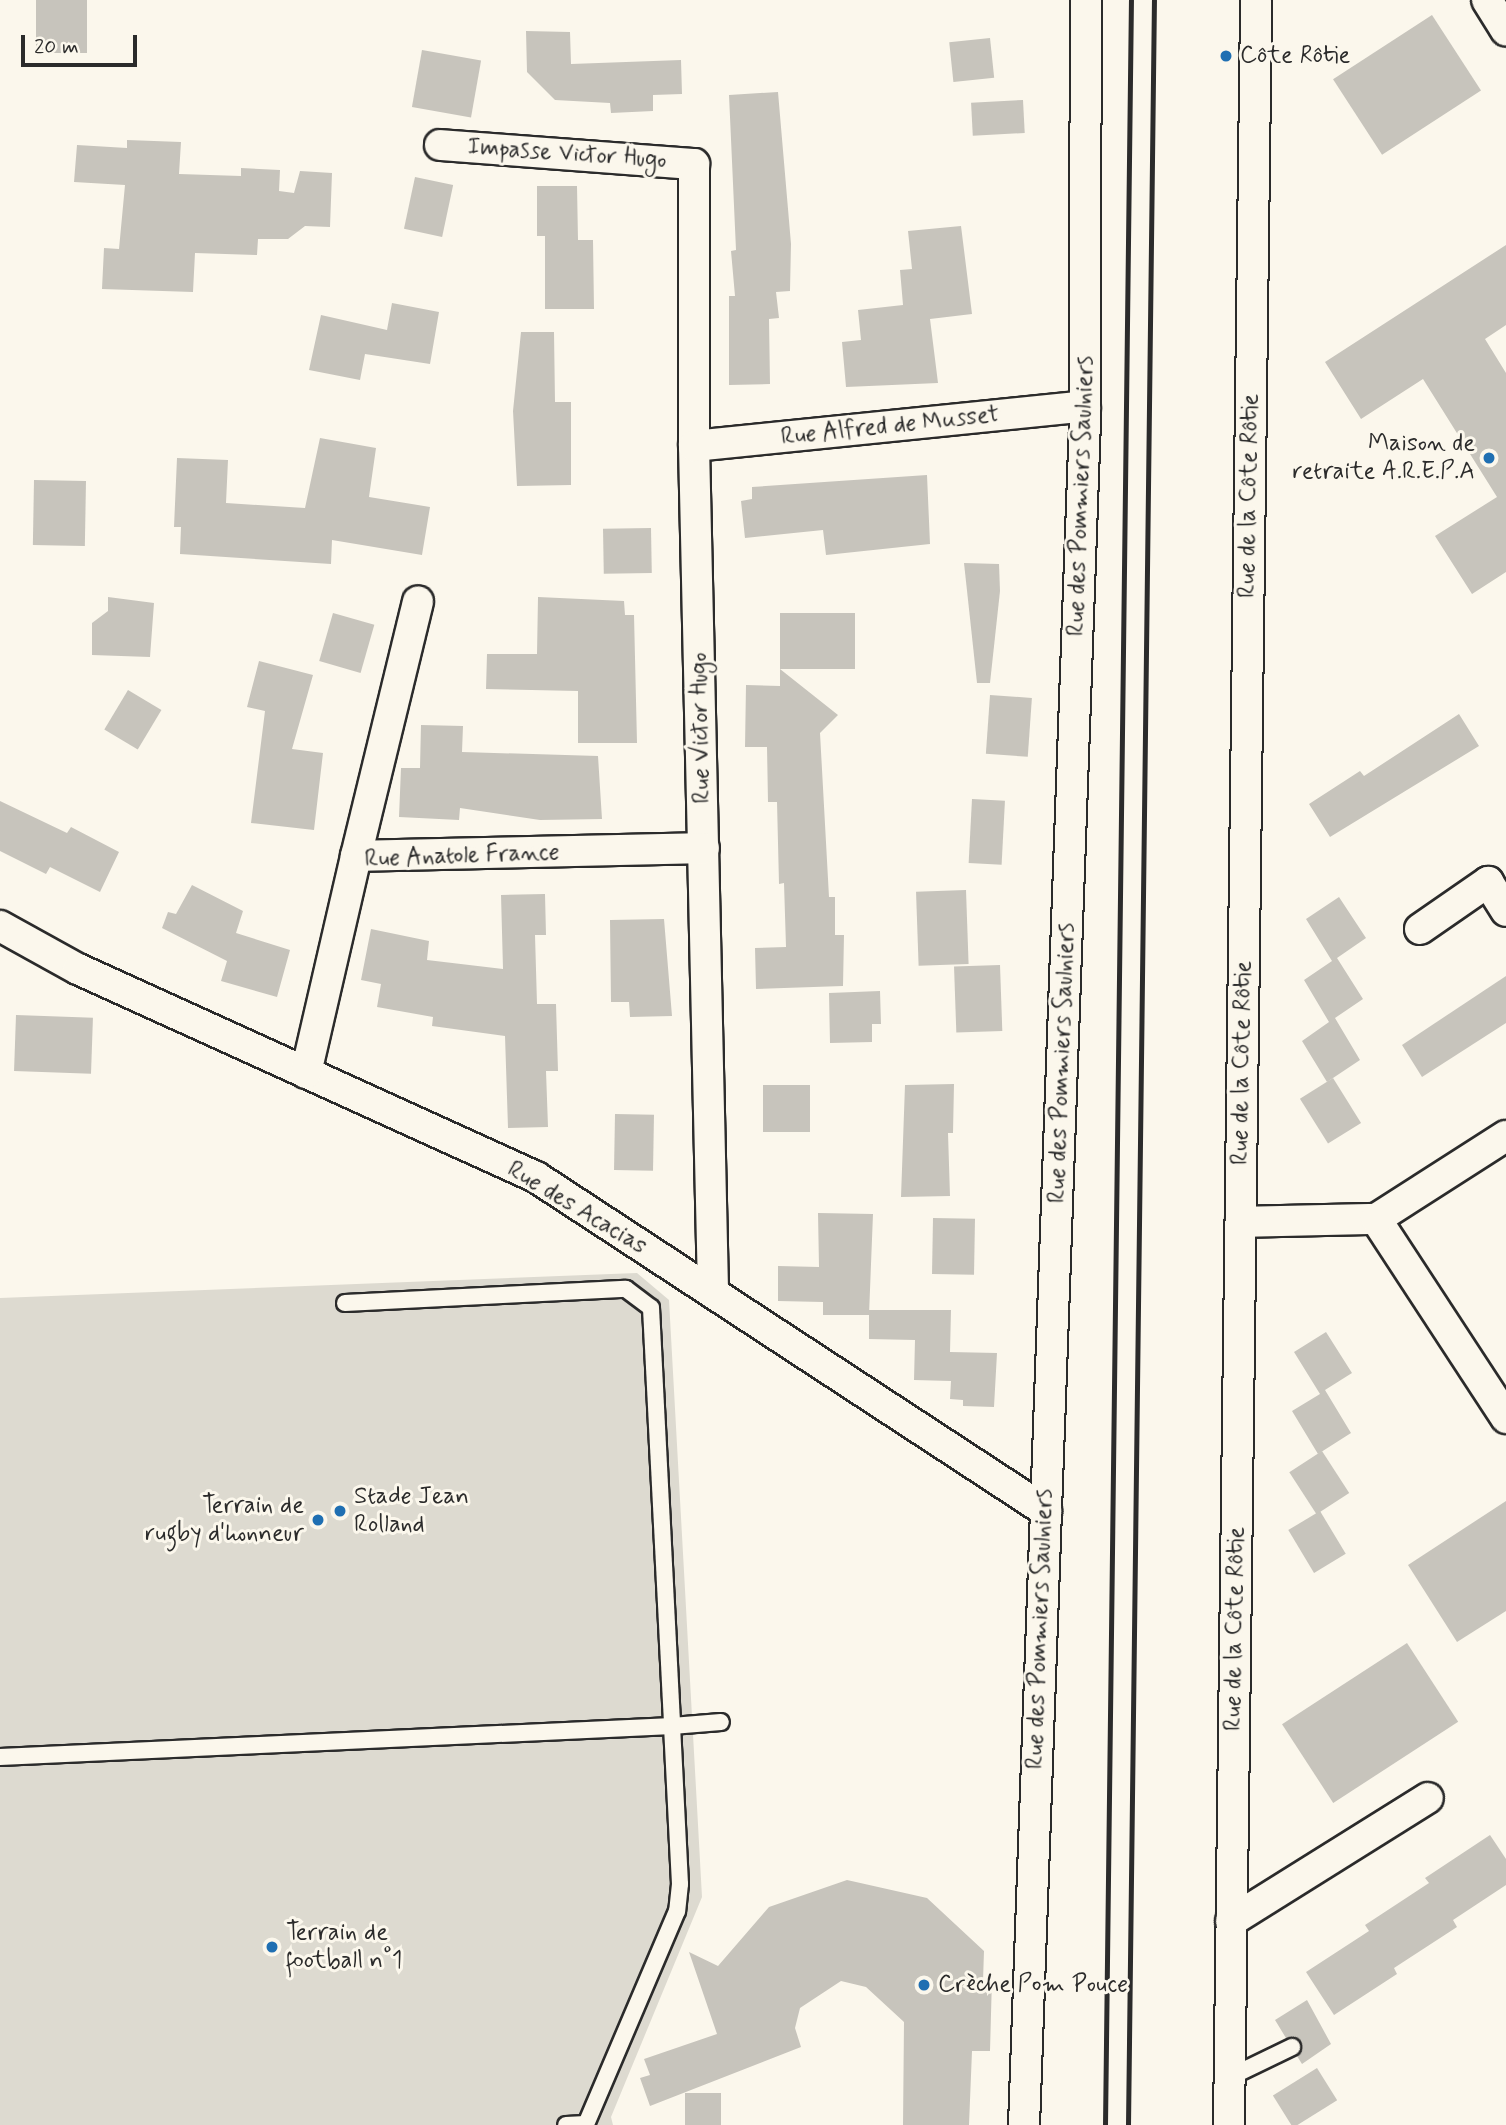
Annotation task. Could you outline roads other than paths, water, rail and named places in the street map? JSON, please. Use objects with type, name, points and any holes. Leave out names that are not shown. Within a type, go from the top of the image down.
[{"type":"street","name":"Rue des Pommiers Saulniers","points":[[1024,2125],[1085,406],[1086,0]]},
{"type":"street","name":"Rue de la Côte Rôtie","points":[[1229,2125],[1256,0]]},
{"type":"street","points":[[1488,0],[1506,30]]},
{"type":"street","name":"Impasse Victor Hugo","points":[[440,145],[694,164]]},
{"type":"street","name":"Rue Victor Hugo","points":[[694,164],[694,446],[713,1293]]},
{"type":"street","name":"Rue Alfred de Musset","points":[[694,446],[1085,406]]},
{"type":"street","points":[[356,856],[418,601]]},
{"type":"street","name":"Rue Anatole France","points":[[306,1073],[356,856],[704,848]]},
{"type":"street","points":[[1420,929],[1488,882],[1506,911]]},
{"type":"street","name":"Rue des Acacias","points":[[0,926],[78,969],[536,1177],[1046,1511]]},
{"type":"street","points":[[1241,1222],[1376,1219],[1506,1136]]},
{"type":"street","points":[[1376,1219],[1506,1418]]},
{"type":"street","points":[[1231,1921],[1428,1798]]},
{"type":"lane","points":[[345,1303],[626,1289],[651,1308],[680,1884],[677,1911],[586,2124],[566,2125]]},
{"type":"lane","points":[[0,1757],[721,1722]]},
{"type":"lane","points":[[1230,2077],[1292,2047]]},
{"type":"railway","points":[[1105,2125],[1131,0]]},
{"type":"railway","points":[[1128,2125],[1154,0]]},
{"type":"place","name":"Côte Rôtie","points":[[1226,56]]},
{"type":"place","name":"Maison de retraite A.R.E.P.A","points":[[1489,458]]},
{"type":"place","name":"Stade Jean Rolland","points":[[340,1511]]},
{"type":"place","name":"Terrain de rugby d'honneur","points":[[318,1520]]},
{"type":"place","name":"Terrain de football n°1","points":[[272,1947]]},
{"type":"place","name":"Crèche Pom Pouce","points":[[924,1985]]}]
